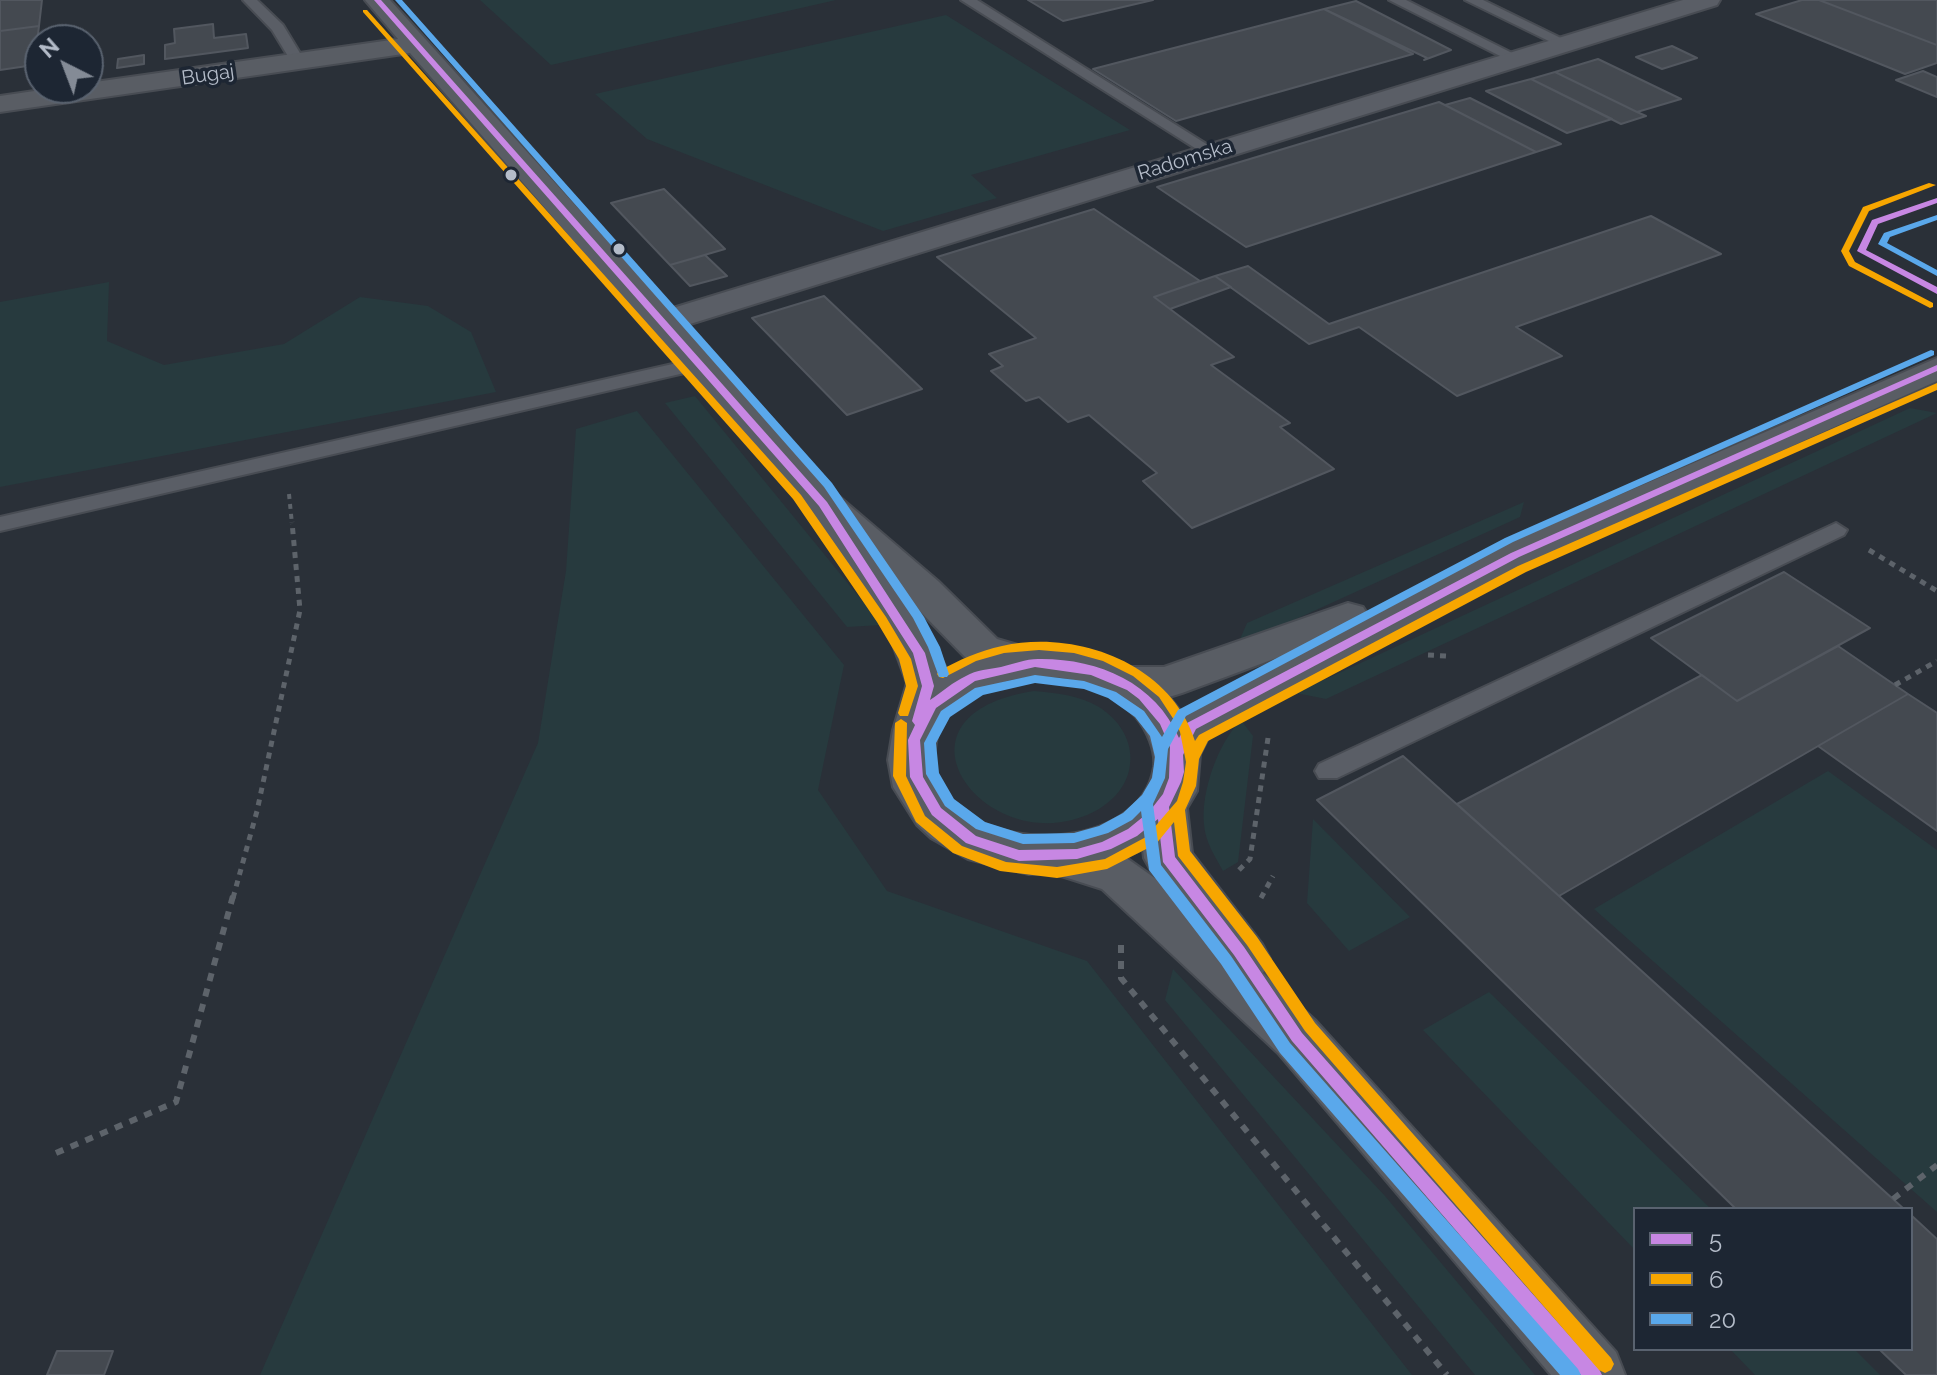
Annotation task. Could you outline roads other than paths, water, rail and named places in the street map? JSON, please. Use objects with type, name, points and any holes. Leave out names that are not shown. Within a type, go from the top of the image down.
[{"type":"street","points":[[377,0],[821,501],[923,590],[982,649],[1030,663]]},
{"type":"street","name":"Radomska","points":[[662,322],[1708,0]]},
{"type":"street","name":"Bugaj","points":[[0,104],[416,44]]},
{"type":"street","points":[[917,722],[936,699],[962,681],[999,667],[1030,663],[1062,664],[1121,682],[1167,682],[1181,678],[1515,555],[1937,368]]},
{"type":"street","points":[[821,501],[906,626],[929,684],[910,749],[912,777],[926,804],[950,828],[995,849],[1089,862],[1119,875],[1297,1037],[1593,1375]]},
{"type":"street","points":[[1061,857],[1100,849],[1122,840],[1141,829],[1163,807],[1175,782],[1177,755],[1191,726],[1515,555]]},
{"type":"street","points":[[1121,682],[1158,713],[1169,730],[1177,755]]},
{"type":"street","points":[[1163,807],[1163,832],[1168,858],[1239,951],[1297,1037]]},
{"type":"lane","points":[[250,0],[278,28],[299,63]]},
{"type":"lane","points":[[968,0],[1211,152]]},
{"type":"lane","points":[[1396,0],[1515,58]]},
{"type":"lane","points":[[1472,0],[1564,43]]},
{"type":"lane","points":[[0,524],[699,364]]},
{"type":"lane","points":[[1328,771],[1836,530]]}]
